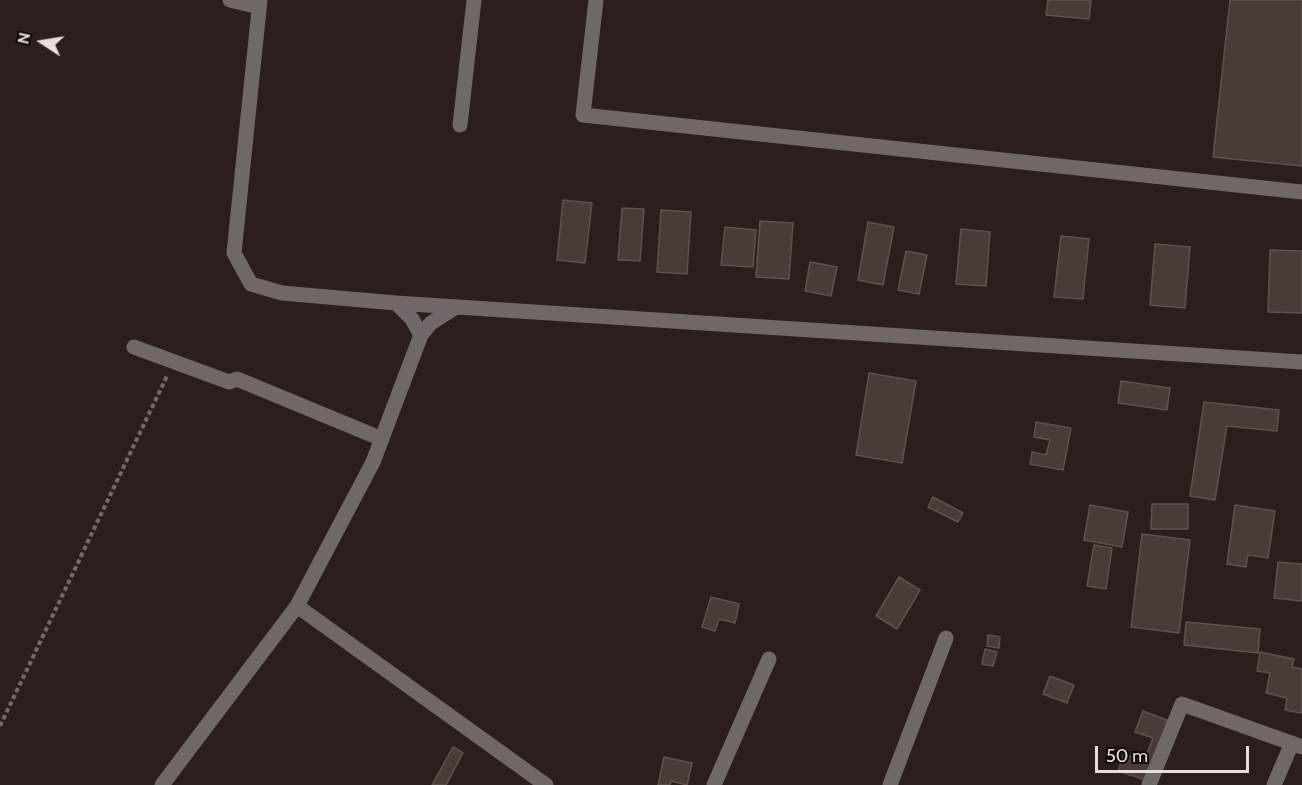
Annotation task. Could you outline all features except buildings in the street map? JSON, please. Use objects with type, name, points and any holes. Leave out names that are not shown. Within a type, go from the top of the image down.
[{"type":"street","points":[[230,0],[260,3],[234,253],[251,285],[282,293],[396,303],[1302,362]]},
{"type":"street","points":[[460,126],[474,0]]},
{"type":"street","points":[[596,0],[583,115],[1302,192]]},
{"type":"street","points":[[396,303],[412,319],[421,335]]},
{"type":"street","points":[[162,785],[297,606],[373,462],[421,335],[432,323],[456,307]]},
{"type":"street","points":[[134,347],[229,382],[237,379],[382,439]]},
{"type":"street","points":[[297,606],[546,785]]},
{"type":"street","points":[[890,785],[946,639]]},
{"type":"street","points":[[714,785],[769,659]]},
{"type":"street","points":[[1149,785],[1182,704],[1297,745],[1274,785]]},
{"type":"path","points":[[0,726],[174,362]]}]
